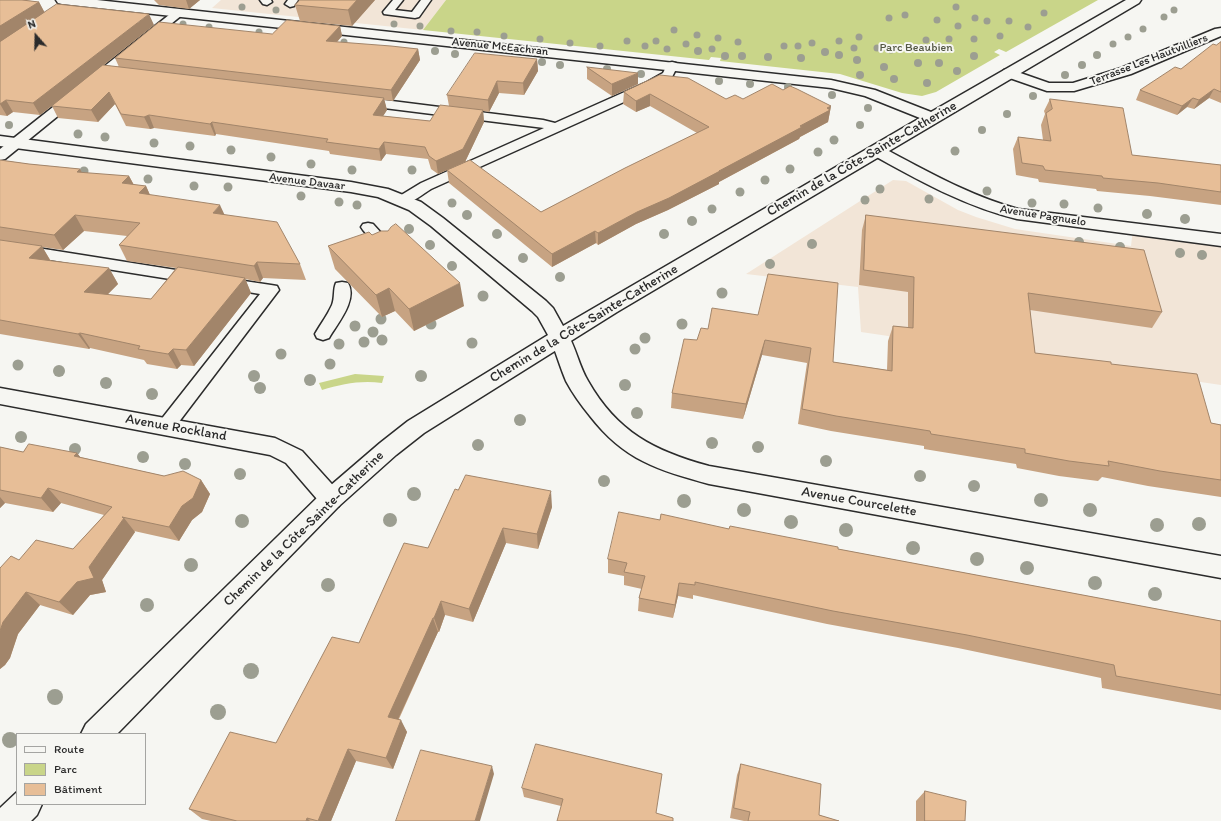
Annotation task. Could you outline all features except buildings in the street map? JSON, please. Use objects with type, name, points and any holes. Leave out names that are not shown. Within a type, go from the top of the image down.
[{"type":"street","name":"Avenue McEachran","points":[[71,0],[672,65],[839,85],[887,98],[933,118]]},
{"type":"street","points":[[55,13],[71,0]]},
{"type":"street","name":"Chemin de la Côte-Sainte-Catherine","points":[[97,733],[331,499],[388,449],[424,422],[560,338],[1009,73],[1136,0]]},
{"type":"street","name":"Terrasse Les Hautvilliers","points":[[1009,73],[1047,87],[1074,87],[1126,71],[1220,32]]},
{"type":"street","name":"Avenue Davaar","points":[[8,142],[351,187],[382,193],[403,200],[415,206],[437,222],[539,306],[546,313],[560,338]]},
{"type":"street","name":"Avenue Pagnuelo","points":[[877,151],[963,196],[993,209],[1017,214],[1221,240]]},
{"type":"street","name":"Avenue Courcelette","points":[[560,338],[579,385],[604,420],[619,436],[638,449],[656,459],[678,467],[709,475],[1221,567]]},
{"type":"street","name":"Avenue Rockland","points":[[0,396],[263,444],[284,450],[294,457],[331,499]]},
{"type":"street","points":[[9,821],[25,805]]},
{"type":"lane","points":[[398,0],[388,12],[415,14],[426,0]]},
{"type":"lane","points":[[0,156],[8,142],[106,71],[178,12]]},
{"type":"lane","points":[[403,200],[426,186],[660,80],[668,75],[672,65]]},
{"type":"lane","points":[[106,71],[122,72]]},
{"type":"lane","points":[[350,99],[543,124],[556,127]]},
{"type":"lane","points":[[368,227],[388,249]]},
{"type":"lane","points":[[0,247],[271,290],[166,426]]},
{"type":"lane","points":[[323,334],[342,301],[342,287]]},
{"type":"shaded area","points":[[221,0],[446,0],[423,30],[212,8]]},
{"type":"shaded area","points":[[893,180],[906,181],[958,210],[1015,229],[1131,246],[1133,229],[1221,240],[1221,385],[861,332],[858,287],[746,274]]},
{"type":"green space","name":"Parc Beaubien","points":[[446,0],[1098,0],[1006,52],[999,49],[994,52],[1000,55],[936,92],[922,96],[902,93],[840,74],[720,61],[721,58],[711,57],[709,60],[423,30]]},
{"type":"green space","points":[[355,374],[384,376],[382,383],[352,383],[322,390],[319,383]]}]
